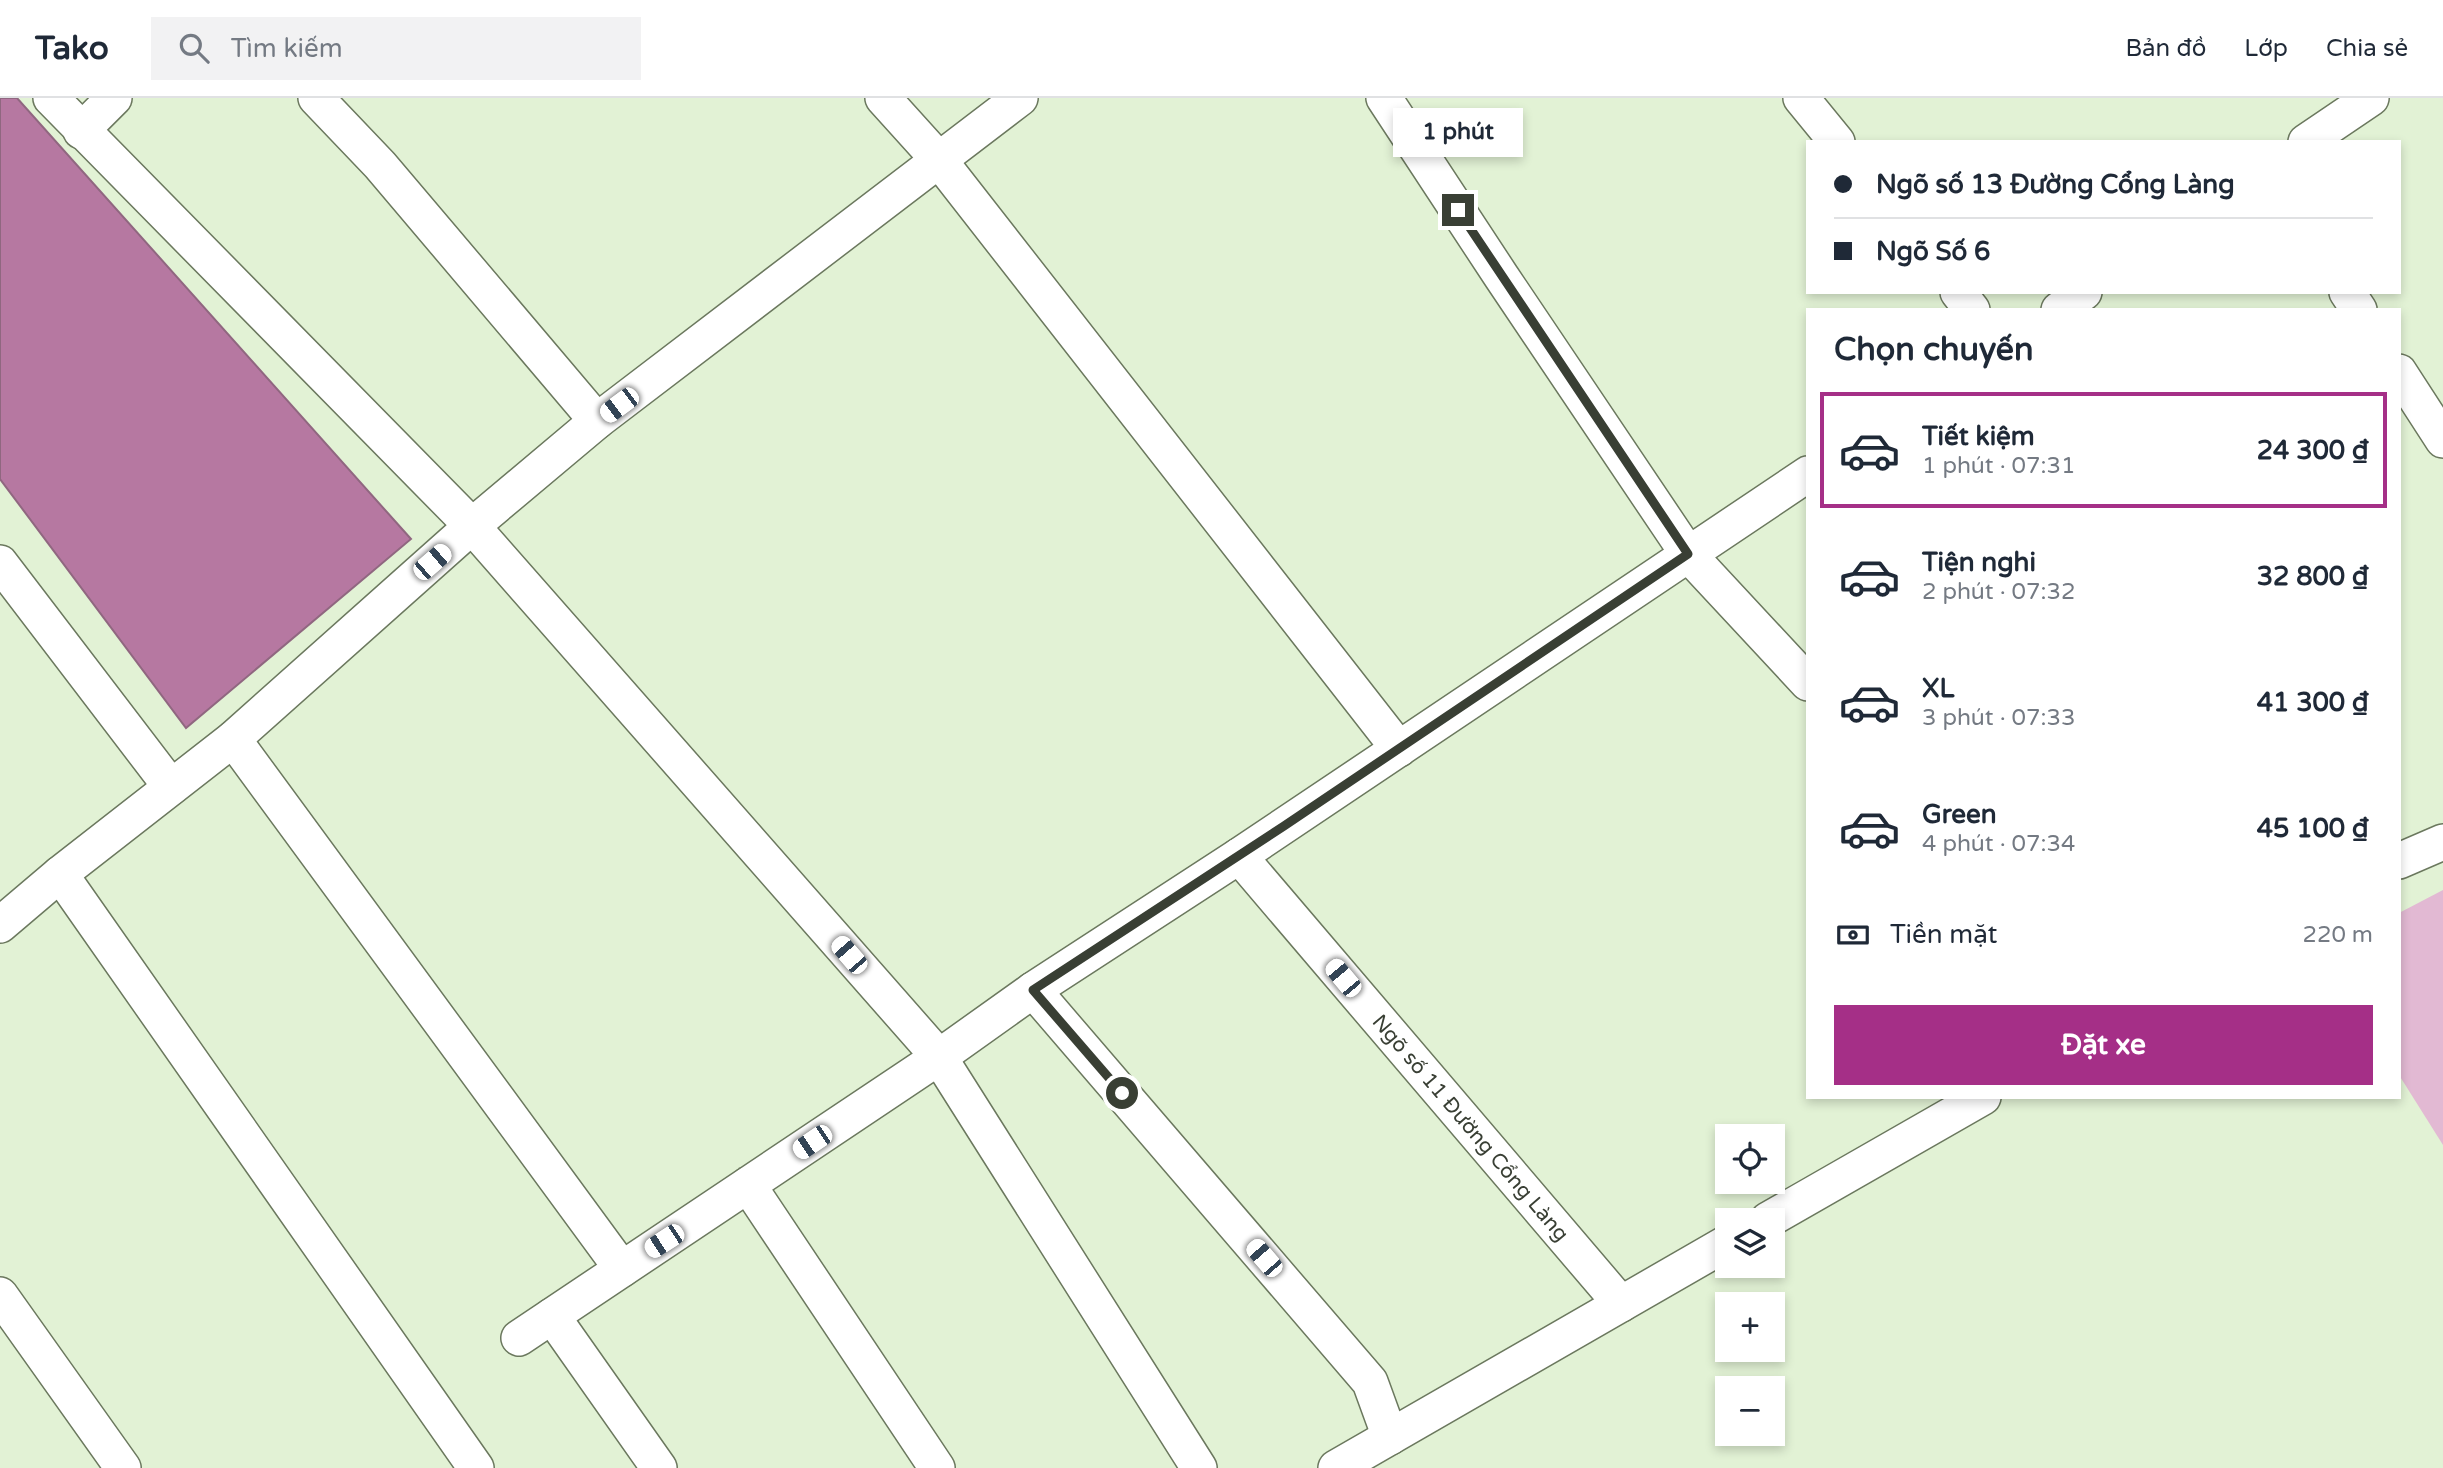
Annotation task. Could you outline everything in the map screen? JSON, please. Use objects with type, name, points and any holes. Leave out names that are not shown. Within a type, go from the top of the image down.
[{"type":"street","points":[[51,98],[472,526],[939,1057],[1199,1468]]},
{"type":"street","points":[[81,131],[114,98]]},
{"type":"street","points":[[316,98],[380,165],[597,421]]},
{"type":"street","points":[[883,98],[939,160],[1399,749]]},
{"type":"street","points":[[0,925],[60,874],[233,738],[472,526],[597,421],[1020,98]]},
{"type":"street","points":[[1384,98],[1500,276],[1688,554],[1806,681]]},
{"type":"street","points":[[1801,98],[1835,140]]},
{"type":"street","points":[[2309,140],[2371,98]]},
{"type":"street","points":[[1960,294],[1970,308]]},
{"type":"street","points":[[2062,308],[2081,294]]},
{"type":"street","points":[[2401,375],[2443,440]]},
{"type":"street","points":[[519,1338],[939,1057],[1033,990],[1239,856],[1806,475]]},
{"type":"street","points":[[0,563],[171,786]]},
{"type":"street","points":[[233,738],[622,1269]]},
{"type":"street","points":[[2401,860],[2443,842]]},
{"type":"street","name":"Ngõ số 11 Đường Cổng Làng","points":[[1239,856],[1621,1304]]},
{"type":"street","points":[[60,874],[476,1468]]},
{"type":"street","points":[[1033,990],[1370,1382],[1390,1437]]},
{"type":"street","points":[[1785,1210],[1980,1099]]},
{"type":"street","points":[[748,1185],[937,1468]]},
{"type":"street","points":[[1336,1468],[1715,1250]]},
{"type":"street","points":[[0,1295],[123,1468]]},
{"type":"street","points":[[552,1316],[659,1468]]},
{"type":"shaded area","points":[[0,98],[17,98],[411,539],[186,728],[0,479]]},
{"type":"shaded area","points":[[2443,890],[2443,1145],[2401,1078],[2401,912]]},
{"type":"route","points":[[1122,1093],[1033,990],[1284,826],[1688,554],[1458,210]]}]
